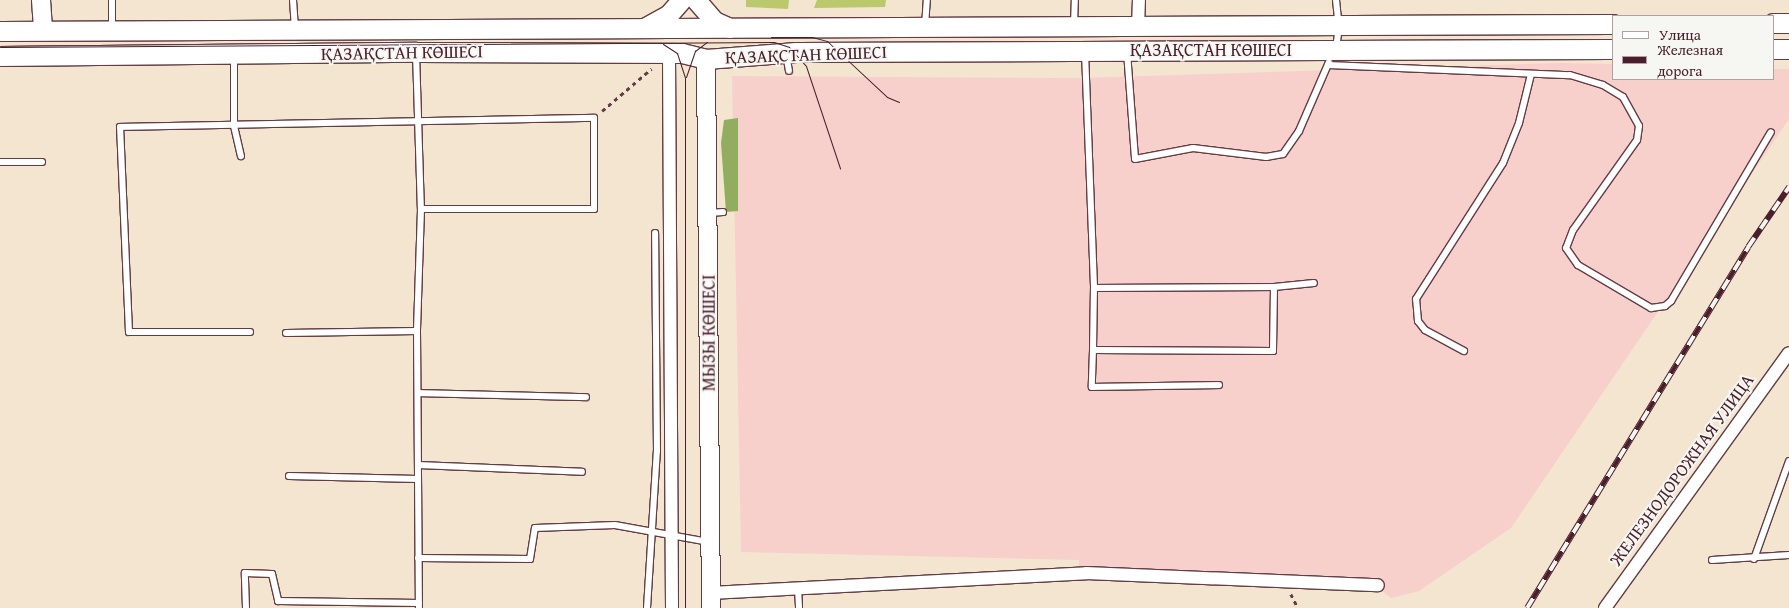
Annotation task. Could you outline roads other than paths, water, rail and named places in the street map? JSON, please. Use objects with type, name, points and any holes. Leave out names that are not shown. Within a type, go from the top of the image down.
[{"type":"main road","points":[[41,0],[44,56]]},
{"type":"main road","points":[[643,29],[669,14],[682,0]]},
{"type":"main road","points":[[688,0],[687,29],[706,59]]},
{"type":"main road","points":[[696,0],[714,20],[731,29]]},
{"type":"main road","points":[[1774,23],[1789,23]]},
{"type":"main road","name":"ҚАЗАҚСТАН КӨШЕСІ","points":[[0,31],[1339,27],[1612,24]]},
{"type":"main road","points":[[1127,50],[1138,27]]},
{"type":"main road","points":[[924,52],[925,28]]},
{"type":"main road","points":[[416,29],[416,52]]},
{"type":"main road","name":"ҚАЗАҚСТАН КӨШЕСІ","points":[[0,56],[234,56],[416,52],[669,54],[706,59],[787,62],[924,52],[1127,50],[1332,57],[1612,49]]},
{"type":"main road","points":[[1774,49],[1789,49]]},
{"type":"main road","name":"МЫЗЫ КӨШЕСІ","points":[[706,59],[716,212],[710,600]]},
{"type":"street","points":[[1138,27],[1139,0]]},
{"type":"street","points":[[669,54],[672,608]]},
{"type":"street","name":"ЖЕЛЕЗНОДОРОЖНАЯ УЛИЦА","points":[[1605,608],[1789,353]]},
{"type":"street","points":[[710,600],[798,588],[1086,573],[1378,585]]},
{"type":"lane","points":[[112,0],[112,30]]},
{"type":"lane","points":[[293,0],[295,29]]},
{"type":"lane","points":[[925,28],[927,0]]},
{"type":"lane","points":[[1074,27],[1075,0]]},
{"type":"lane","points":[[1127,50],[1135,159],[1193,148],[1266,157],[1283,154],[1299,131],[1332,57],[1339,27],[1336,0]]},
{"type":"lane","points":[[1085,51],[1094,288],[1092,387],[1219,385]]},
{"type":"lane","points":[[246,608],[245,572],[272,574],[278,601],[419,605],[417,332],[421,209],[416,123],[416,52]]},
{"type":"lane","points":[[234,56],[234,126],[241,156]]},
{"type":"lane","points":[[1332,57],[1530,74],[1570,75],[1603,85],[1623,98],[1632,109],[1639,126],[1637,140],[1570,235],[1566,248],[1578,265],[1651,308],[1666,306],[1671,301],[1771,132]]},
{"type":"lane","points":[[1464,351],[1425,330],[1418,321],[1416,299],[1502,163],[1520,123],[1530,74]]},
{"type":"lane","points":[[250,332],[129,332],[120,128],[594,118],[594,209],[421,209]]},
{"type":"lane","points":[[0,162],[42,162]]},
{"type":"lane","points":[[647,608],[657,451],[655,233]]},
{"type":"lane","points":[[1094,288],[1274,287],[1314,283]]},
{"type":"lane","points":[[1093,350],[1273,351],[1274,287]]},
{"type":"lane","points":[[286,333],[417,332]]},
{"type":"lane","points":[[418,393],[586,397]]},
{"type":"lane","points":[[1754,559],[1789,461]]},
{"type":"lane","points":[[418,465],[582,472]]},
{"type":"lane","points":[[288,476],[418,479]]},
{"type":"lane","points":[[418,558],[530,559],[535,528],[615,525],[710,542]]},
{"type":"lane","points":[[1712,560],[1754,559],[1789,555]]},
{"type":"lane","points":[[798,588],[799,608]]},
{"type":"tram line","points":[[771,37],[812,37],[827,41],[887,97],[899,102]]},
{"type":"tram line","points":[[686,77],[695,51],[707,42]]},
{"type":"tram line","points":[[0,47],[774,42],[789,47],[806,66],[840,168]]},
{"type":"tram line","points":[[663,44],[677,53],[685,78],[685,608]]},
{"type":"railway","points":[[1527,608],[1748,247],[1789,187]]}]
